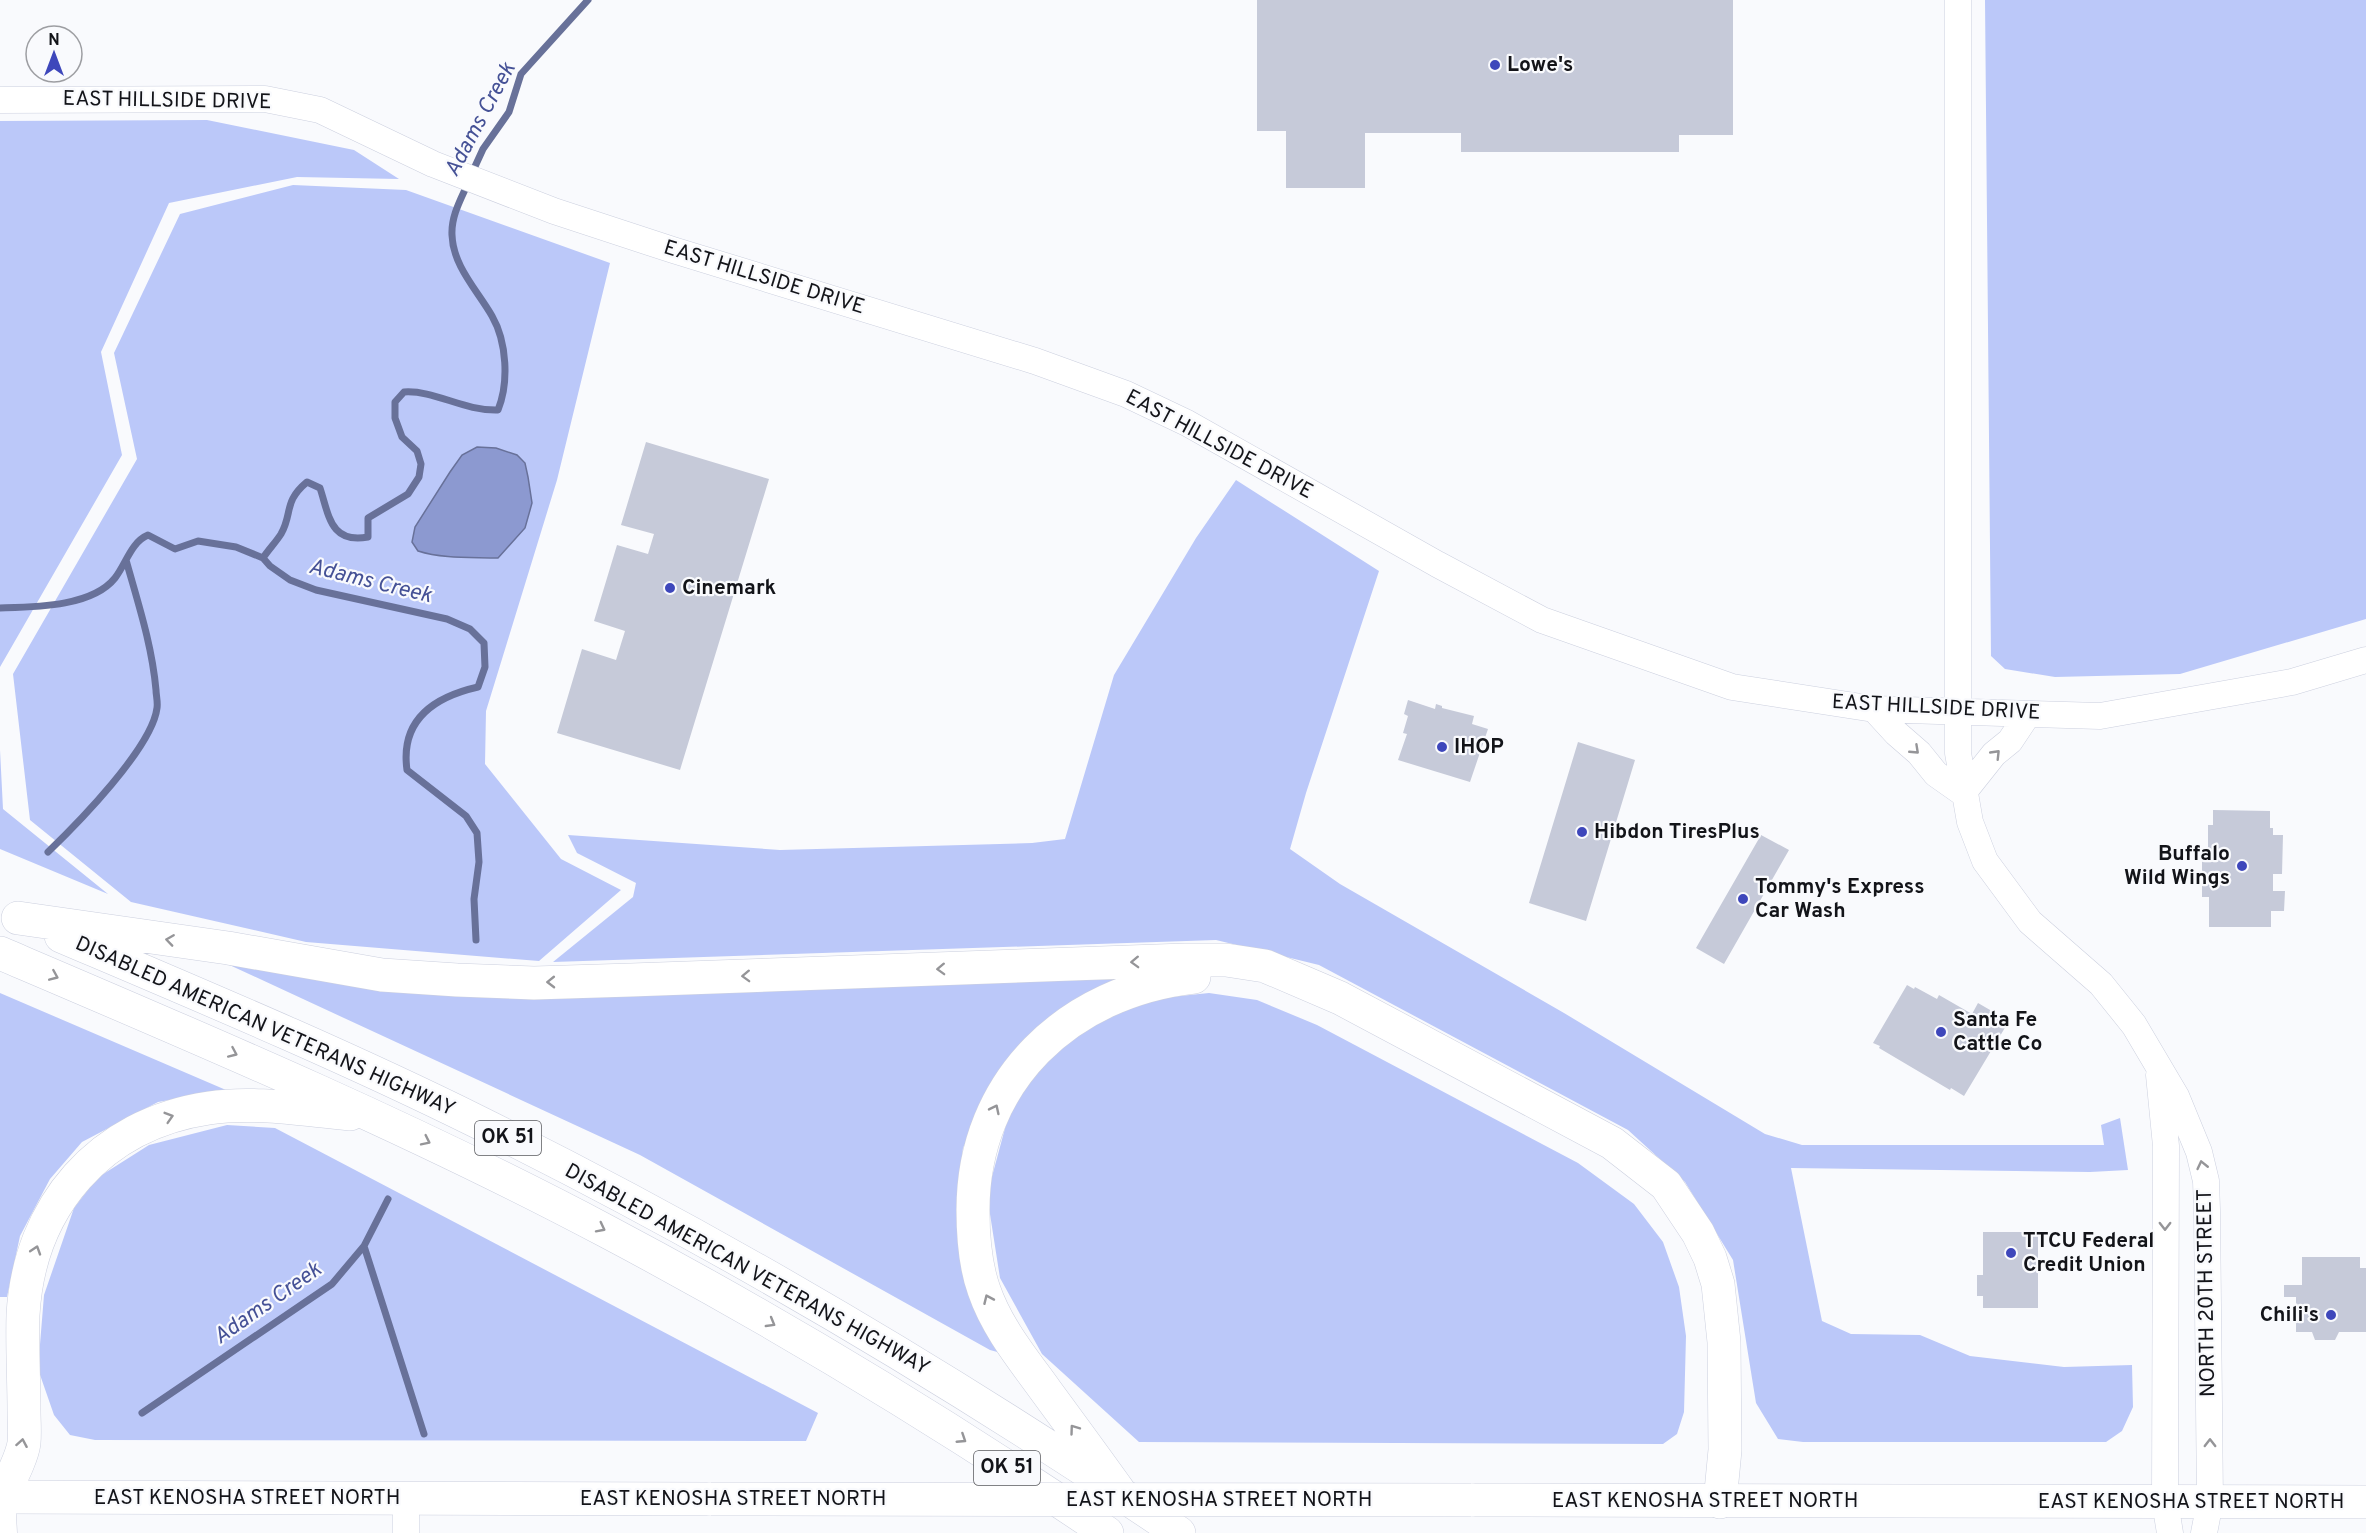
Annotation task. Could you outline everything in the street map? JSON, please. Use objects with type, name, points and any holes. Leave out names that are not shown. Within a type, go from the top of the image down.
[{"type":"main road","name":"DISABLED AMERICAN VETERANS HIGHWAY","points":[[9,914],[304,1040],[480,1123],[654,1213],[794,1291],[976,1400],[1179,1533]]},
{"type":"main road","points":[[9,914],[382,975],[457,981],[534,983],[630,981],[1185,960],[1226,960],[1265,966],[1340,998],[1612,1143],[1666,1185],[1698,1233],[1710,1258],[1718,1284],[1725,1366],[1725,1450],[1720,1502]]},
{"type":"main road","name":"DISABLED AMERICAN VETERANS HIGHWAY","points":[[0,953],[374,1116],[606,1231],[764,1319],[913,1407],[1107,1533]]},
{"type":"main road","points":[[1121,1494],[1016,1350],[998,1321],[984,1290],[976,1259],[973,1228],[974,1180],[986,1130],[997,1105],[1024,1064],[1050,1036],[1078,1015],[1118,994],[1170,980],[1206,977],[1254,982],[1289,992],[1316,1004],[1592,1153],[1622,1171],[1657,1200],[1690,1257],[1701,1284],[1708,1342],[1706,1450],[1720,1502]]},
{"type":"main road","points":[[1,1493],[24,1444],[23,1316],[26,1288],[32,1264],[38,1243],[58,1201],[86,1166],[121,1138],[140,1128],[211,1107],[244,1106],[374,1116]]},
{"type":"main road","name":"EAST KENOSHA STREET NORTH","points":[[1,1493],[406,1499],[1720,1502],[2168,1517],[2207,1517],[2366,1502]]},
{"type":"street","name":"NORTH 20TH STREET","points":[[1958,0],[1958,753],[1963,793],[1985,861],[2030,922],[2100,984],[2134,1025],[2176,1095],[2199,1152],[2206,1181],[2209,1250],[2207,1517]]},
{"type":"street","name":"EAST HILLSIDE DRIVE","points":[[0,100],[265,99],[320,110],[433,164],[505,193],[673,250],[1035,361],[1126,394],[1187,423],[1437,564],[1542,620],[1732,687],[1874,709],[2100,716],[2292,682],[2366,660]]},
{"type":"street","points":[[1874,709],[1896,734],[1919,753],[1936,774],[1963,793],[1994,754],[2010,741],[2028,714]]},
{"type":"street","name":"NORTH 20TH STREET","points":[[2158,1063],[2166,1146],[2168,1517]]},
{"type":"street","points":[[1,1493],[4,1533]]},
{"type":"street","points":[[406,1499],[406,1533]]},
{"type":"shaded area","points":[[1985,0],[2366,0],[2366,619],[2180,674],[2055,677],[2005,669],[1991,656]]},
{"type":"shaded area","points":[[207,120],[354,150],[399,179],[297,177],[169,203],[101,352],[122,455],[0,667],[0,121]]},
{"type":"shaded area","points":[[293,185],[406,190],[610,263],[557,480],[486,711],[485,764],[561,859],[621,890],[539,961],[306,942],[131,902],[30,820],[13,674],[137,459],[114,353],[180,214]]},
{"type":"shaded area","points":[[477,447],[496,448],[517,455],[525,463],[532,503],[525,528],[498,558],[447,556],[418,551],[412,542],[415,527],[462,455]]},
{"type":"shaded area","points":[[1236,480],[1379,571],[1306,793],[1290,849],[1340,884],[1564,1013],[1765,1134],[1802,1145],[2104,1145],[2101,1125],[2120,1118],[2128,1170],[2090,1172],[1791,1168],[1822,1321],[1851,1334],[1920,1335],[1970,1356],[2064,1367],[2132,1365],[2133,1407],[2122,1431],[2106,1442],[1803,1442],[1778,1439],[1756,1403],[1733,1260],[1685,1182],[1628,1130],[1319,965],[1216,940],[553,962],[633,897],[636,883],[577,853],[568,835],[780,850],[1032,843],[1065,839],[1114,675],[1196,538]]},
{"type":"shaded area","points":[[0,750],[3,809],[108,894],[0,849]]},
{"type":"shaded area","points":[[223,962],[348,978],[1113,970],[1114,980],[1054,1015],[989,1094],[963,1148],[957,1196],[959,1246],[1001,1353],[990,1350],[640,1155]]},
{"type":"shaded area","points":[[0,993],[226,1090],[158,1102],[82,1142],[50,1179],[20,1236],[7,1297],[0,1297]]},
{"type":"shaded area","points":[[1209,993],[1257,1000],[1317,1025],[1578,1163],[1634,1204],[1663,1242],[1679,1287],[1686,1336],[1684,1412],[1677,1434],[1663,1444],[1139,1442],[1042,1354],[1000,1278],[987,1195],[1007,1121],[1030,1076],[1081,1032],[1142,1000]]},
{"type":"shaded area","points":[[227,1125],[275,1128],[818,1413],[806,1441],[95,1440],[70,1435],[54,1415],[38,1369],[44,1295],[74,1208],[97,1178],[149,1145]]},
{"type":"building","name":"Lowe's","points":[[1257,0],[1733,0],[1733,135],[1679,135],[1679,152],[1461,152],[1461,133],[1365,133],[1365,188],[1286,188],[1286,131],[1257,131]]},
{"type":"building","name":"Cinemark","points":[[646,442],[769,479],[680,770],[557,733],[582,649],[616,660],[625,631],[594,621],[617,545],[648,554],[654,534],[621,525]]},
{"type":"building","name":"IHOP","points":[[1408,700],[1435,709],[1436,704],[1442,708],[1474,716],[1472,724],[1488,729],[1470,782],[1398,760],[1407,734],[1403,733],[1408,716],[1404,714]]},
{"type":"building","name":"Hibdon TiresPlus","points":[[1578,742],[1635,760],[1586,921],[1529,903]]},
{"type":"building","name":"Buffalo Wild Wings","points":[[2213,810],[2270,811],[2270,828],[2273,828],[2273,835],[2283,835],[2282,874],[2273,874],[2273,891],[2285,891],[2284,911],[2271,911],[2271,927],[2209,927],[2209,897],[2202,897],[2202,857],[2208,857],[2208,825],[2213,825]]},
{"type":"building","name":"Tommy's Express Car Wash","points":[[1761,835],[1789,850],[1724,964],[1696,948]]},
{"type":"building","name":"Santa Fe Cattle Co","points":[[1907,985],[1937,999],[1939,995],[1972,1014],[1978,1003],[2009,1021],[1964,1096],[1951,1088],[1950,1090],[1873,1043]]},
{"type":"building","name":"TTCU Federal Credit Union","points":[[1983,1232],[2038,1232],[2038,1308],[1983,1308],[1983,1296],[1977,1296],[1977,1275],[1983,1275]]},
{"type":"building","name":"Chili's","points":[[2302,1257],[2360,1257],[2360,1268],[2366,1268],[2366,1332],[2339,1332],[2335,1340],[2315,1340],[2312,1332],[2296,1332],[2296,1297],[2284,1297],[2284,1285],[2302,1285]]},
{"type":"waterway","name":"Adams Creek","points":[[472,173],[483,149],[509,112],[521,74],[588,0]]},
{"type":"waterway","name":"Adams Creek","points":[[468,183],[453,221],[453,246],[461,267],[492,316],[501,338],[505,375],[498,410],[473,407],[427,394],[404,392],[395,402],[395,418],[402,437],[417,451],[421,464],[419,477],[408,494],[368,518],[368,537],[355,538],[338,532],[329,517],[320,488],[307,482],[294,496],[285,527],[263,558],[290,580],[316,590],[447,619],[470,629],[484,643],[485,667],[478,687],[462,691],[434,704],[415,724],[406,752],[407,770],[466,816],[477,833],[479,862],[474,899],[476,940]]},
{"type":"waterway","points":[[0,608],[62,604],[92,595],[105,588],[115,578],[133,548],[148,535],[175,549],[198,541],[236,547],[263,558]]},
{"type":"waterway","points":[[48,852],[94,805],[128,764],[152,725],[157,708],[148,640],[126,560]]},
{"type":"waterway","name":"Adams Creek","points":[[142,1413],[332,1284],[364,1246],[388,1199]]},
{"type":"waterway","points":[[364,1246],[424,1434]]},
{"type":"place","name":"Lowe's","points":[[1495,65]]},
{"type":"place","name":"Cinemark","points":[[670,588]]},
{"type":"place","name":"IHOP","points":[[1442,747]]},
{"type":"place","name":"Hibdon TiresPlus","points":[[1582,832]]},
{"type":"place","name":"Buffalo Wild Wings","points":[[2242,866]]},
{"type":"place","name":"Tommy's Express Car Wash","points":[[1743,899]]},
{"type":"place","name":"Santa Fe Cattle Co","points":[[1941,1032]]},
{"type":"place","name":"TTCU Federal Credit Union","points":[[2011,1253]]},
{"type":"place","name":"Chili's","points":[[2331,1315]]}]
